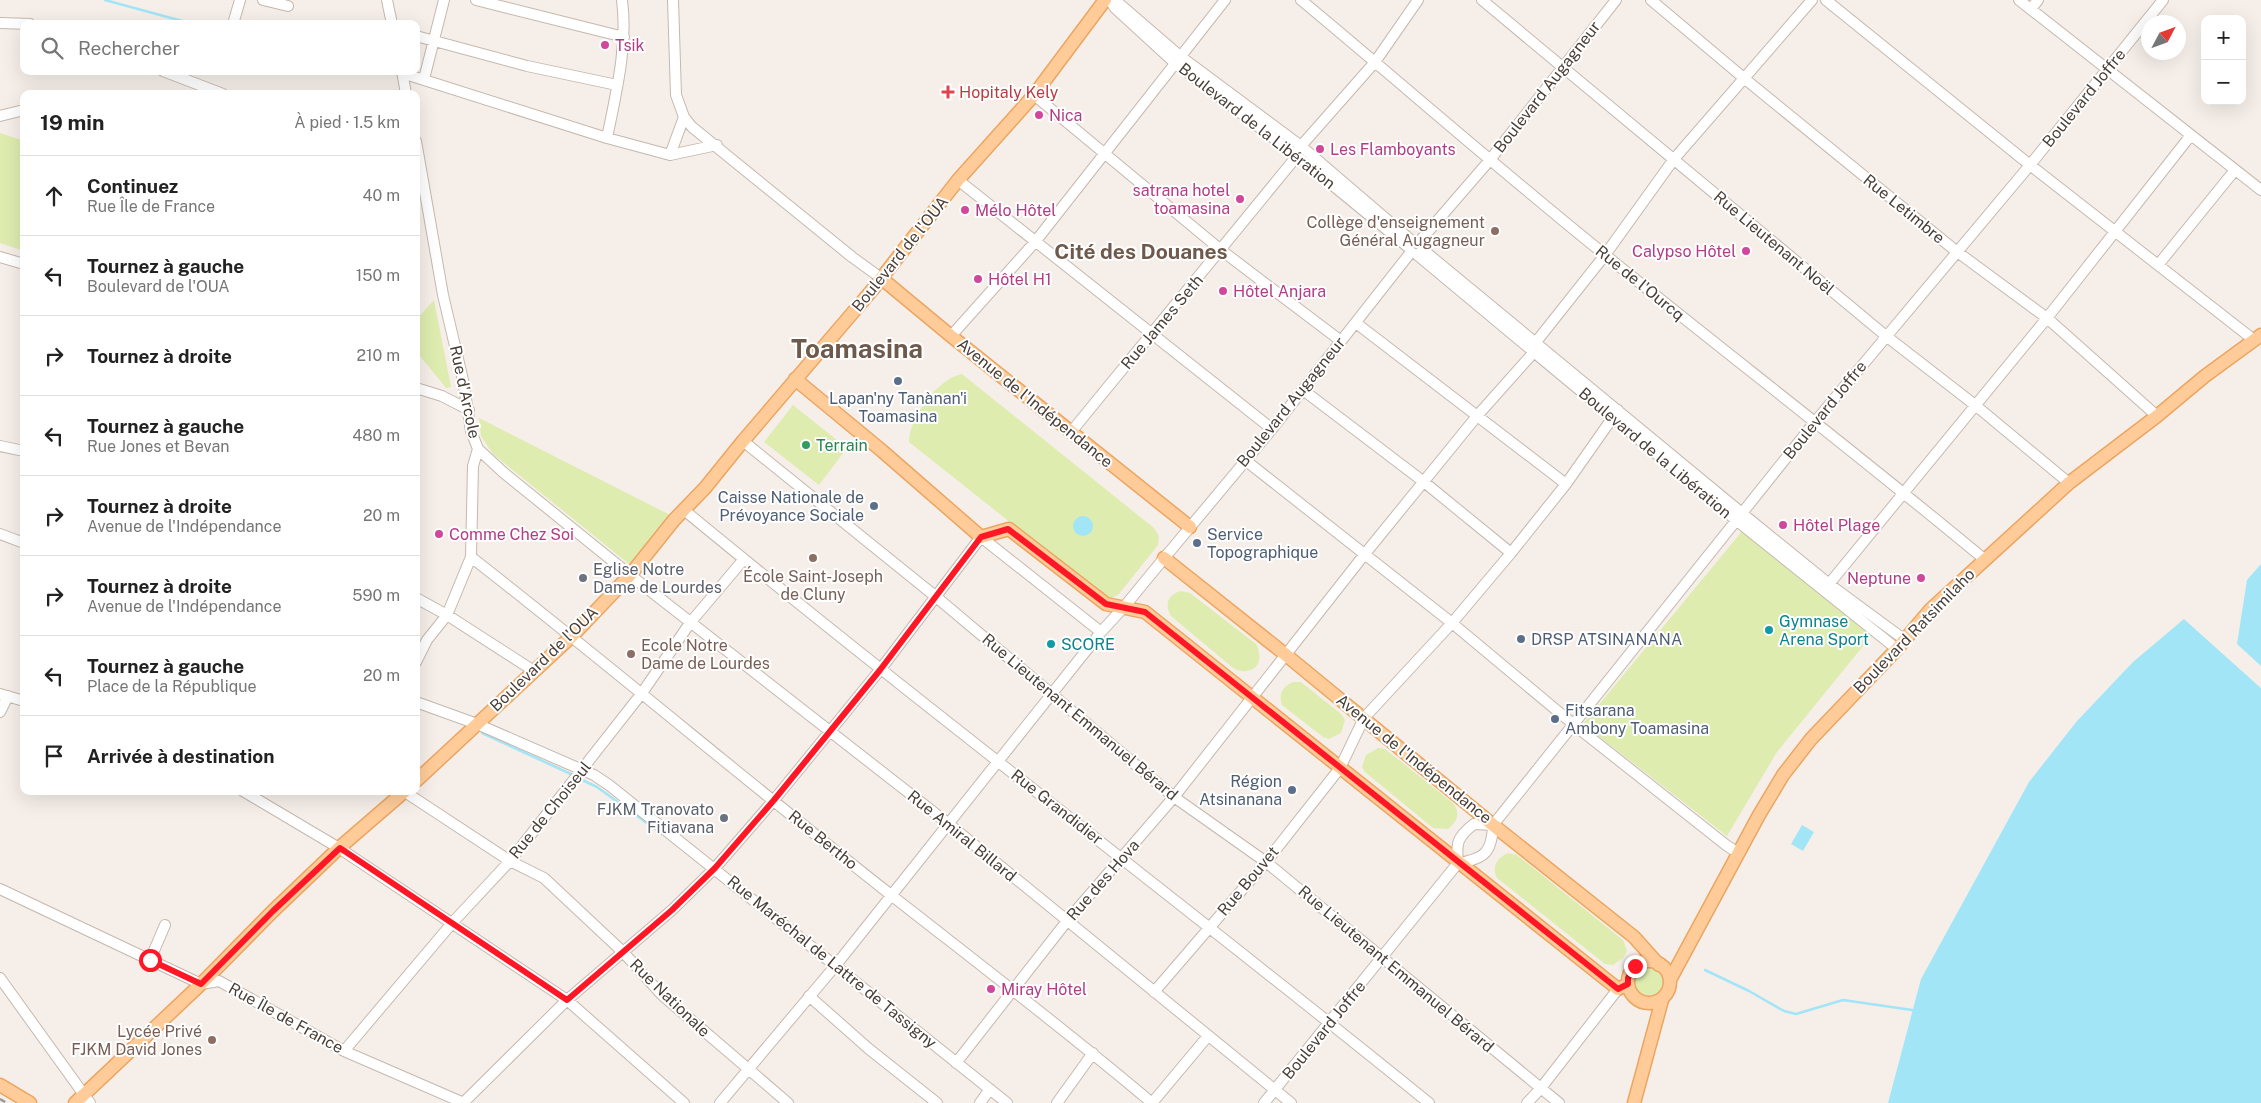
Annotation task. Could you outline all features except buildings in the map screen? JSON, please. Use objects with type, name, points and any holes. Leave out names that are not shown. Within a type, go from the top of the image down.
[{"type":"main road","name":"Boulevard de l'OUA","points":[[420,777],[572,636],[630,575],[882,278],[958,180],[1034,95],[1105,0]]},
{"type":"main road","name":"Avenue de l'Indépendance","points":[[882,278],[951,336],[1190,527]]},
{"type":"main road","name":"Boulevard Ratsimilaho","points":[[1671,978],[1738,853],[1783,775],[1811,739],[1901,644],[1930,610],[1984,559],[2069,483],[2157,416],[2205,376],[2258,338]]},
{"type":"main road","points":[[795,379],[881,450],[981,537],[1008,529],[1106,604],[1145,612],[1458,863],[1630,991],[1638,1000],[1650,1004],[1662,1000]]},
{"type":"main road","name":"Avenue de l'Indépendance","points":[[1167,555],[1493,825],[1634,937],[1659,965]]},
{"type":"main road","points":[[84,1100],[273,911],[340,848],[402,795]]},
{"type":"main road","points":[[1623,987],[1631,971],[1641,963],[1654,961],[1664,967],[1671,978],[1670,989],[1662,1000],[1634,1103]]},
{"type":"main road","points":[[0,1084],[30,1103]]},
{"type":"street","points":[[234,20],[240,0]]},
{"type":"street","points":[[263,0],[288,6]]},
{"type":"street","points":[[387,0],[391,20]]},
{"type":"street","points":[[424,79],[444,0]]},
{"type":"street","points":[[476,0],[624,37]]},
{"type":"street","points":[[607,138],[624,37],[625,18],[622,0]]},
{"type":"street","points":[[673,0],[676,95],[684,117],[692,127],[717,145],[852,257],[882,278]]},
{"type":"street","name":"Boulevard de la Libération","points":[[1110,0],[1115,8],[1178,60],[1415,248],[1740,517],[1901,644]]},
{"type":"street","name":"Boulevard de la Libération","points":[[1115,0],[1178,60],[1301,146],[1415,248]]},
{"type":"street","points":[[951,336],[1035,242],[1225,0]]},
{"type":"street","name":"Rue de l'Ourcq","points":[[1301,0],[1489,161],[1984,559]]},
{"type":"street","name":"Rue James Seth","points":[[1071,432],[1222,250],[1297,156],[1301,146],[1375,62],[1418,0]]},
{"type":"street","name":"Rue Lieutenant Noël","points":[[1482,0],[1886,336],[1975,405],[2069,483]]},
{"type":"street","name":"Boulevard Augagneur","points":[[720,1103],[950,825],[1102,632],[1272,429],[1415,248],[1489,161],[1562,66],[1616,0]]},
{"type":"street","name":"Rue Letimbre","points":[[1651,0],[1745,80],[1956,251],[2047,318],[2157,416]]},
{"type":"street","name":"Rue des Hova","points":[[956,1063],[1013,988],[1174,797],[1364,555],[1535,347],[1605,255],[1674,159],[1745,80],[1812,0]]},
{"type":"street","points":[[1826,0],[2030,165],[2116,230],[2158,265],[2258,338]]},
{"type":"street","points":[[2019,0],[2261,190]]},
{"type":"street","points":[[2031,9],[2038,0]]},
{"type":"street","name":"Boulevard Joffre","points":[[1493,825],[1814,423],[1956,251],[2030,165],[2106,69],[2164,0]]},
{"type":"street","points":[[0,23],[20,24]]},
{"type":"street","points":[[420,37],[527,66],[617,85]]},
{"type":"street","points":[[173,75],[212,90]]},
{"type":"street","points":[[403,75],[405,90]]},
{"type":"street","points":[[411,75],[607,138],[670,155],[717,145]]},
{"type":"street","points":[[1034,95],[1222,250],[1341,341]]},
{"type":"street","points":[[0,116],[20,111]]},
{"type":"street","points":[[670,155],[684,117]]},
{"type":"street","points":[[1829,584],[2047,318],[2191,135]]},
{"type":"street","name":"Rue d'Arcole","points":[[420,163],[444,295],[469,410],[471,431],[478,449],[504,473],[630,575]]},
{"type":"street","points":[[2158,265],[2235,170]]},
{"type":"street","points":[[958,180],[1151,335],[1272,429]]},
{"type":"street","points":[[0,257],[20,263]]},
{"type":"street","points":[[1356,323],[1566,484]]},
{"type":"street","points":[[420,389],[442,396],[469,410]]},
{"type":"street","points":[[1303,390],[1424,482],[1511,553]]},
{"type":"street","name":"Rue Bouvet","points":[[1154,992],[1266,862],[1340,768],[1364,718],[1452,623],[1511,553],[1566,484],[1615,414]]},
{"type":"street","name":"Rue Lieutenant Emmanuel Bérard","points":[[743,441],[935,596],[1174,797],[1266,862],[1559,1103]]},
{"type":"street","points":[[0,446],[20,450]]},
{"type":"street","points":[[420,654],[427,640],[446,615],[471,557],[473,466],[478,449]]},
{"type":"street","points":[[1245,460],[1452,623],[1573,724],[1738,853]]},
{"type":"street","name":"Rue Grandidier","points":[[684,510],[880,670],[1210,927],[1429,1103]]},
{"type":"street","name":"Boulevard de la Libération","points":[[1740,517],[1829,584],[1901,644]]},
{"type":"street","points":[[0,534],[20,542]]},
{"type":"street","points":[[463,1103],[567,1000],[672,910],[715,868],[774,800],[880,670],[981,537],[1102,632]]},
{"type":"street","name":"Rue Bertho","points":[[471,557],[572,636],[891,895],[1013,988],[1152,1103]]},
{"type":"street","name":"Rue de Choiseul","points":[[344,1051],[452,922],[510,861],[642,693],[690,623],[744,559]]},
{"type":"street","name":"Rue Amiral Billard","points":[[630,575],[950,825],[1291,1103]]},
{"type":"street","points":[[420,600],[534,671]]},
{"type":"street","points":[[0,712],[4,695],[20,700]]},
{"type":"street","name":"Rue Maréchal de Lattre de Tassigny","points":[[420,703],[477,724],[594,775],[609,785],[1007,1103]]},
{"type":"street","points":[[250,795],[340,848],[567,1000],[684,1103]]},
{"type":"street","name":"Rue Nationale","points":[[410,795],[510,861],[544,878],[623,952],[662,995],[788,1103]]},
{"type":"street","points":[[1474,824],[1493,825],[1492,839],[1487,852],[1476,860],[1458,863],[1456,845],[1462,832],[1474,824]]},
{"type":"street","name":"Boulevard Joffre","points":[[1264,1103],[1458,863]]},
{"type":"street","name":"Rue Île de France","points":[[0,889],[201,984],[219,982],[344,1051],[463,1103]]},
{"type":"street","points":[[150,960],[165,925]]},
{"type":"street","points":[[0,978],[84,1100]]},
{"type":"street","points":[[1527,1103],[1623,987]]},
{"type":"street","points":[[808,996],[869,1049],[937,1103]]},
{"type":"street","points":[[1152,1103],[1208,1036]]},
{"type":"street","points":[[1057,1103],[1093,1053]]},
{"type":"street","points":[[980,1103],[990,1090]]},
{"type":"green space","points":[[0,133],[20,140],[20,250],[0,243]]},
{"type":"green space","points":[[434,300],[451,387],[446,388],[420,356],[420,316]]},
{"type":"green space","points":[[962,374],[1154,528],[1159,536],[1158,545],[1119,594],[1112,598],[1103,596],[909,442],[914,422],[926,400],[944,383]]},
{"type":"green space","name":"Terrain","points":[[793,405],[847,448],[819,485],[764,442]]},
{"type":"green space","points":[[479,418],[676,518],[629,564],[493,454],[481,436]]},
{"type":"green space","points":[[1743,530],[1872,635],[1777,752],[1727,836],[1583,724]]},
{"type":"green space","points":[[1181,591],[1190,593],[1256,644],[1259,657],[1256,667],[1246,671],[1233,668],[1171,616],[1168,600]]},
{"type":"green space","points":[[1293,682],[1301,682],[1341,714],[1345,720],[1341,733],[1329,739],[1323,737],[1282,705],[1282,691]]},
{"type":"green space","points":[[1378,748],[1385,749],[1453,803],[1457,810],[1457,817],[1448,829],[1433,828],[1365,772],[1362,767],[1366,755]]},
{"type":"green space","points":[[1508,853],[1517,855],[1623,940],[1627,951],[1623,958],[1613,965],[1605,964],[1497,878],[1495,874],[1496,863]]},
{"type":"green space","points":[[1649,966],[1660,970],[1664,981],[1660,992],[1649,996],[1638,992],[1634,981],[1638,970]]},
{"type":"water","points":[[1083,516],[1090,519],[1093,526],[1090,533],[1083,536],[1076,533],[1073,526],[1076,519]]},
{"type":"water","points":[[2261,564],[2261,666],[2237,644],[2247,580]]},
{"type":"water","points":[[2184,619],[2261,688],[2261,1103],[1888,1103],[1921,979],[2029,782],[2077,721],[2133,662]]},
{"type":"water","points":[[1802,825],[1814,832],[1803,851],[1791,844]]},
{"type":"pier","points":[[2182,617],[2186,617],[2261,685],[2261,688]]},
{"type":"waterway","points":[[105,0],[178,20]]},
{"type":"waterway","points":[[482,733],[573,775]]},
{"type":"waterway","points":[[578,778],[597,787],[662,834]]},
{"type":"waterway","points":[[1705,970],[1749,991],[1784,1011],[1796,1014],[1843,1000],[1912,1010]]},
{"type":"railway","points":[[0,1099],[7,1103]]},
{"type":"place","name":"Tsik","points":[[605,45]]},
{"type":"place","name":"Hopitaly Kely","points":[[948,92]]},
{"type":"place","name":"Nica","points":[[1039,115]]},
{"type":"place","name":"Les Flamboyants","points":[[1320,149]]},
{"type":"place","name":"satrana hotel toamasina","points":[[1240,199]]},
{"type":"place","name":"Mélo Hôtel","points":[[965,210]]},
{"type":"place","name":"Collège d'enseignement Général Augagneur","points":[[1495,231]]},
{"type":"place","name":"Calypso Hôtel","points":[[1746,251]]},
{"type":"place","name":"Hôtel H1","points":[[978,279]]},
{"type":"place","name":"Hôtel Anjara","points":[[1223,291]]},
{"type":"place","name":"Lapan'ny Tanànan'i Toamasina","points":[[898,381]]},
{"type":"place","name":"Terrain","points":[[806,445]]},
{"type":"place","name":"Caisse Nationale de Prévoyance Sociale","points":[[874,506]]},
{"type":"place","name":"Hôtel Plage","points":[[1783,525]]},
{"type":"place","name":"Comme Chez Soi","points":[[439,534]]},
{"type":"place","name":"Service Topographique","points":[[1197,543]]},
{"type":"place","name":"École Saint-Joseph de Cluny","points":[[813,558]]},
{"type":"place","name":"Eglise Notre Dame de Lourdes","points":[[583,578]]},
{"type":"place","name":"Neptune","points":[[1921,578]]},
{"type":"place","name":"Gymnase Arena Sport","points":[[1769,630]]},
{"type":"place","name":"DRSP ATSINANANA","points":[[1521,639]]},
{"type":"place","name":"SCORE","points":[[1051,644]]},
{"type":"place","name":"Ecole Notre Dame de Lourdes","points":[[631,654]]},
{"type":"place","name":"Fitsarana Ambony Toamasina","points":[[1555,719]]},
{"type":"place","name":"Région Atsinanana","points":[[1292,790]]},
{"type":"place","name":"FJKM Tranovato Fitiavana","points":[[724,818]]},
{"type":"place","name":"Miray Hôtel","points":[[991,989]]},
{"type":"place","name":"Lycée Privé FJKM David Jones","points":[[212,1040]]},
{"type":"district","name":"Cité des Douanes","points":[[1141,251]]},
{"type":"district","name":"Toamasina","points":[[857,348]]},
{"type":"route","points":[[150,960],[201,984],[273,911],[340,848],[567,1000],[672,910],[715,868],[774,800],[880,670],[981,537],[1008,529],[1106,604],[1145,612],[1618,989],[1628,984],[1628,978],[1635,966]]}]
